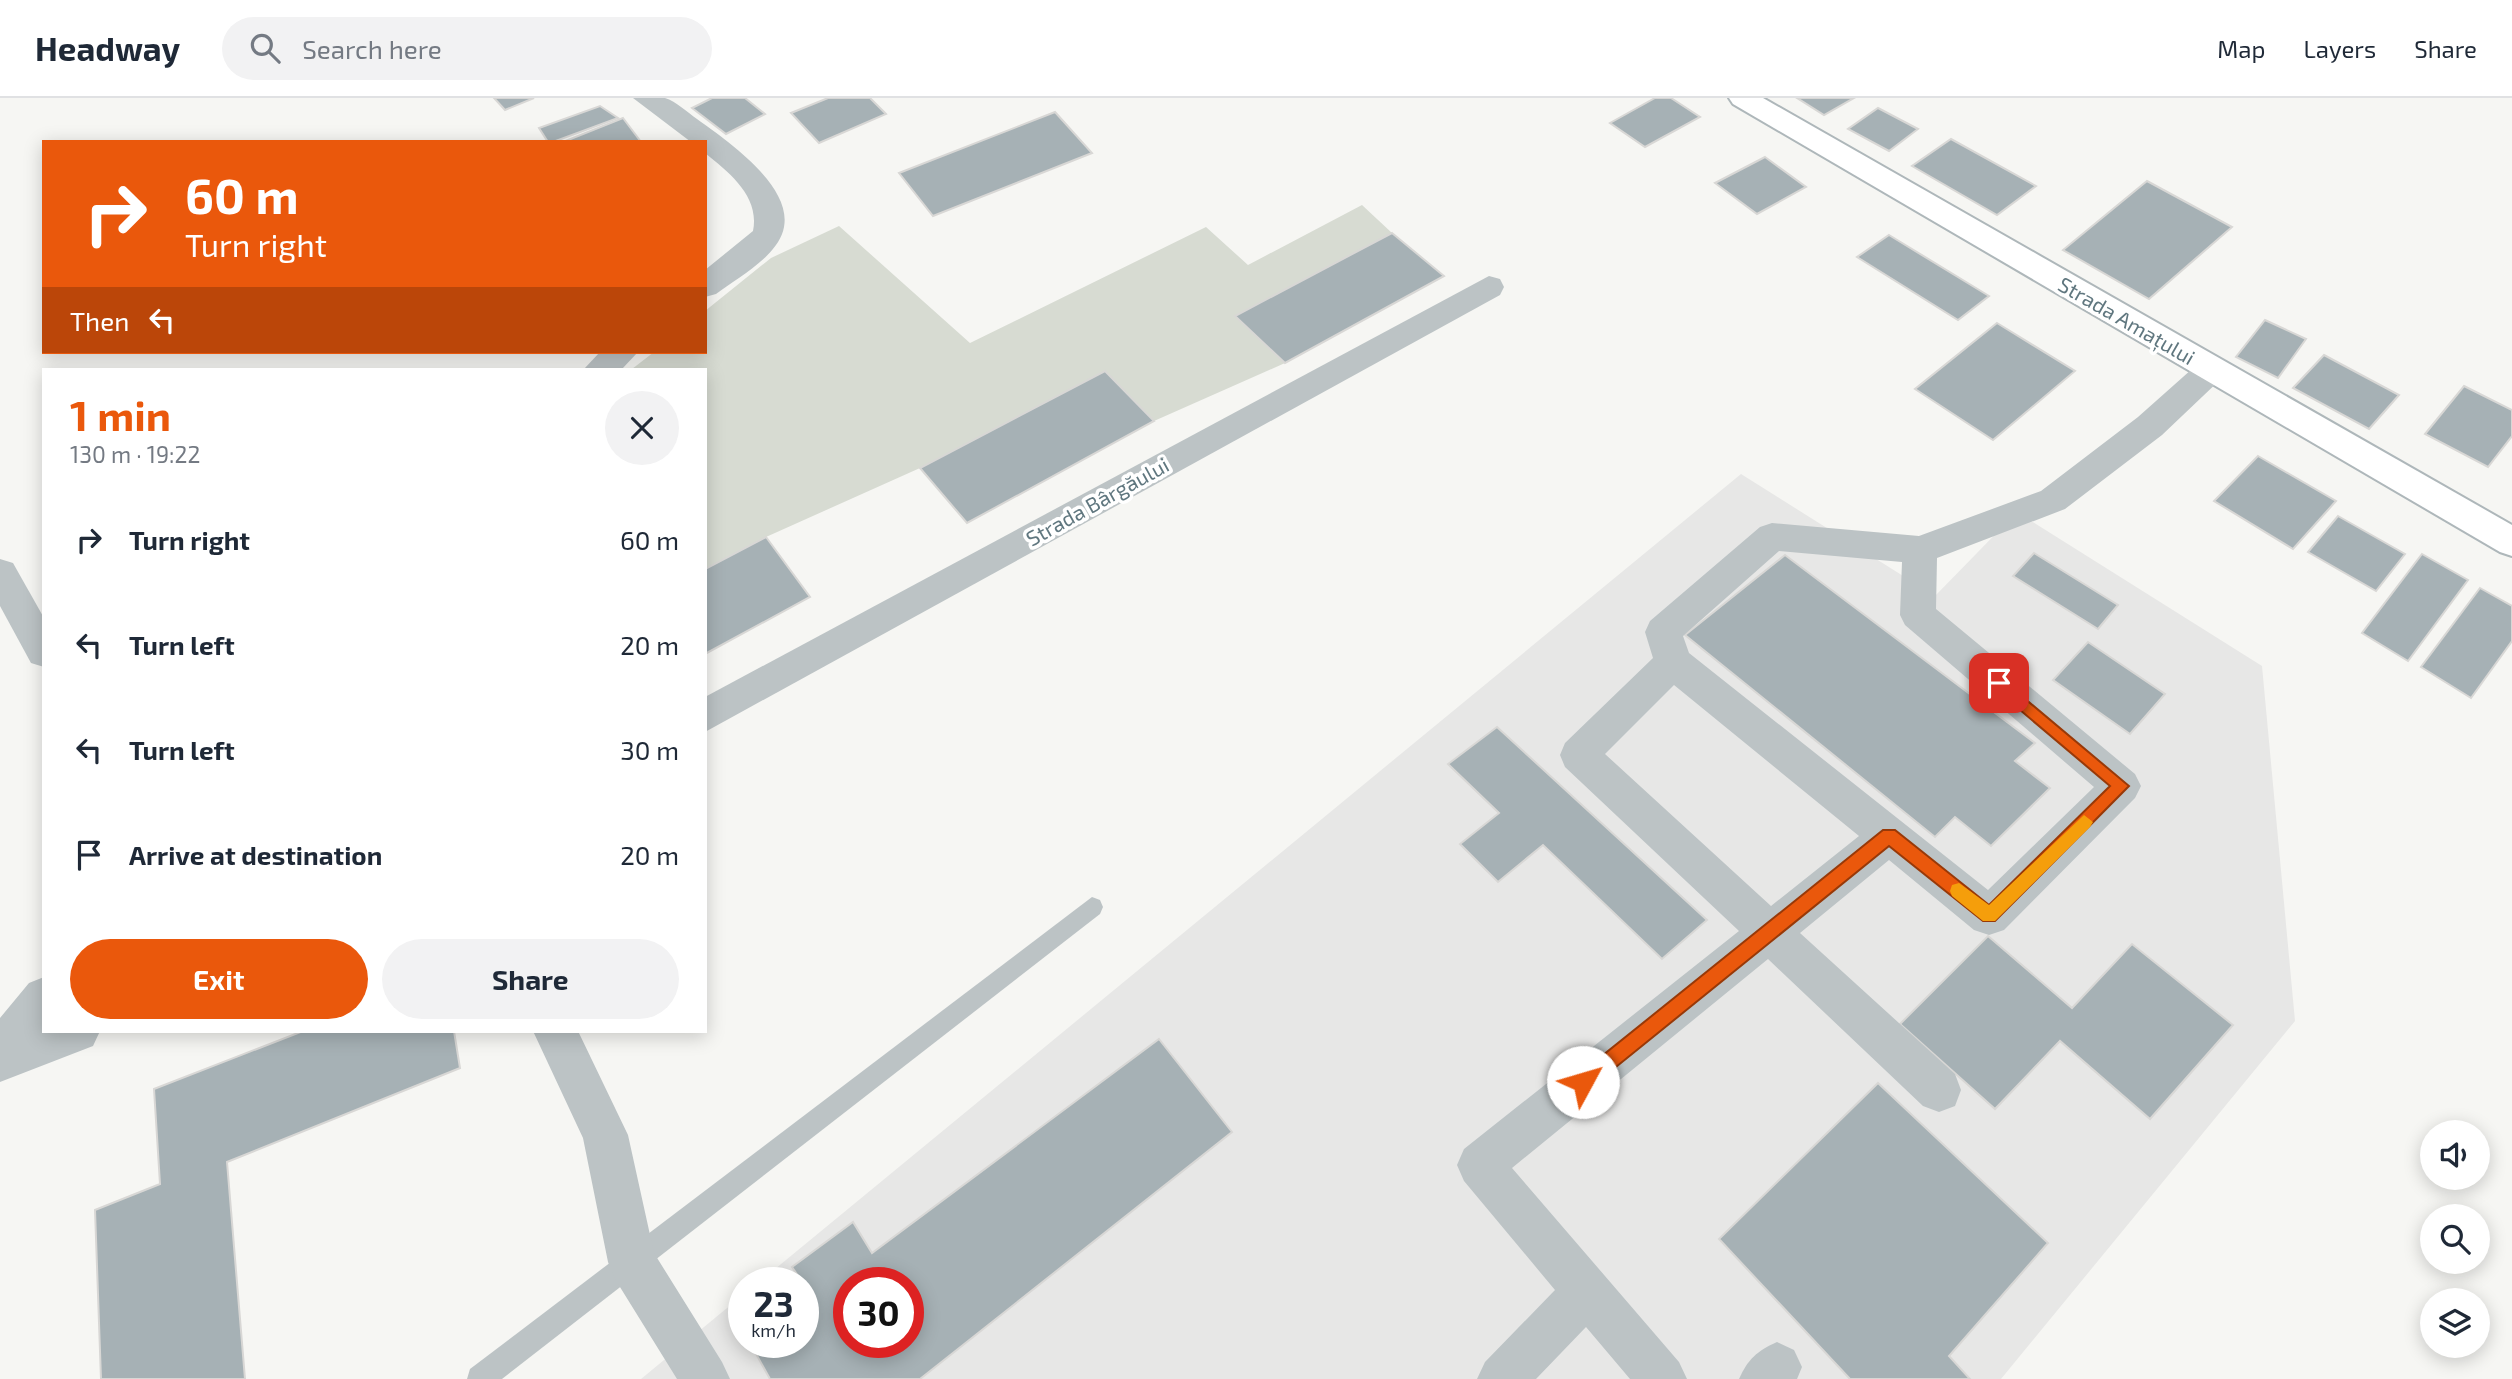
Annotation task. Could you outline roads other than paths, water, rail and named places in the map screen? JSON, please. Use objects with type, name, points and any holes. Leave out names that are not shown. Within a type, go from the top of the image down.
[{"type":"main road","name":"Strada Amațului","points":[[1743,98],[2512,542]]},
{"type":"street","points":[[646,98],[703,140]]},
{"type":"street","points":[[707,143],[742,169],[760,188],[771,210],[768,230],[748,253],[707,284]]},
{"type":"street","name":"Strada Bârgăului","points":[[707,715],[1489,287]]},
{"type":"street","points":[[601,368],[619,354]]},
{"type":"street","points":[[1920,550],[1918,615],[2121,786],[1989,916],[1673,662],[1663,632],[1772,537],[1920,550],[2053,500],[2150,426],[2212,369]]},
{"type":"street","points":[[0,573],[42,648]]},
{"type":"street","points":[[1673,662],[1578,755],[1939,1090]]},
{"type":"street","points":[[1662,1379],[1480,1166],[1889,836]]},
{"type":"street","points":[[0,1052],[42,1000]]},
{"type":"street","points":[[0,1061],[73,1033]]},
{"type":"street","points":[[556,1033],[605,1135],[632,1262],[705,1379]]},
{"type":"street","points":[[1502,1379],[1587,1292]]},
{"type":"lane","points":[[480,1379],[1092,907]]}]
